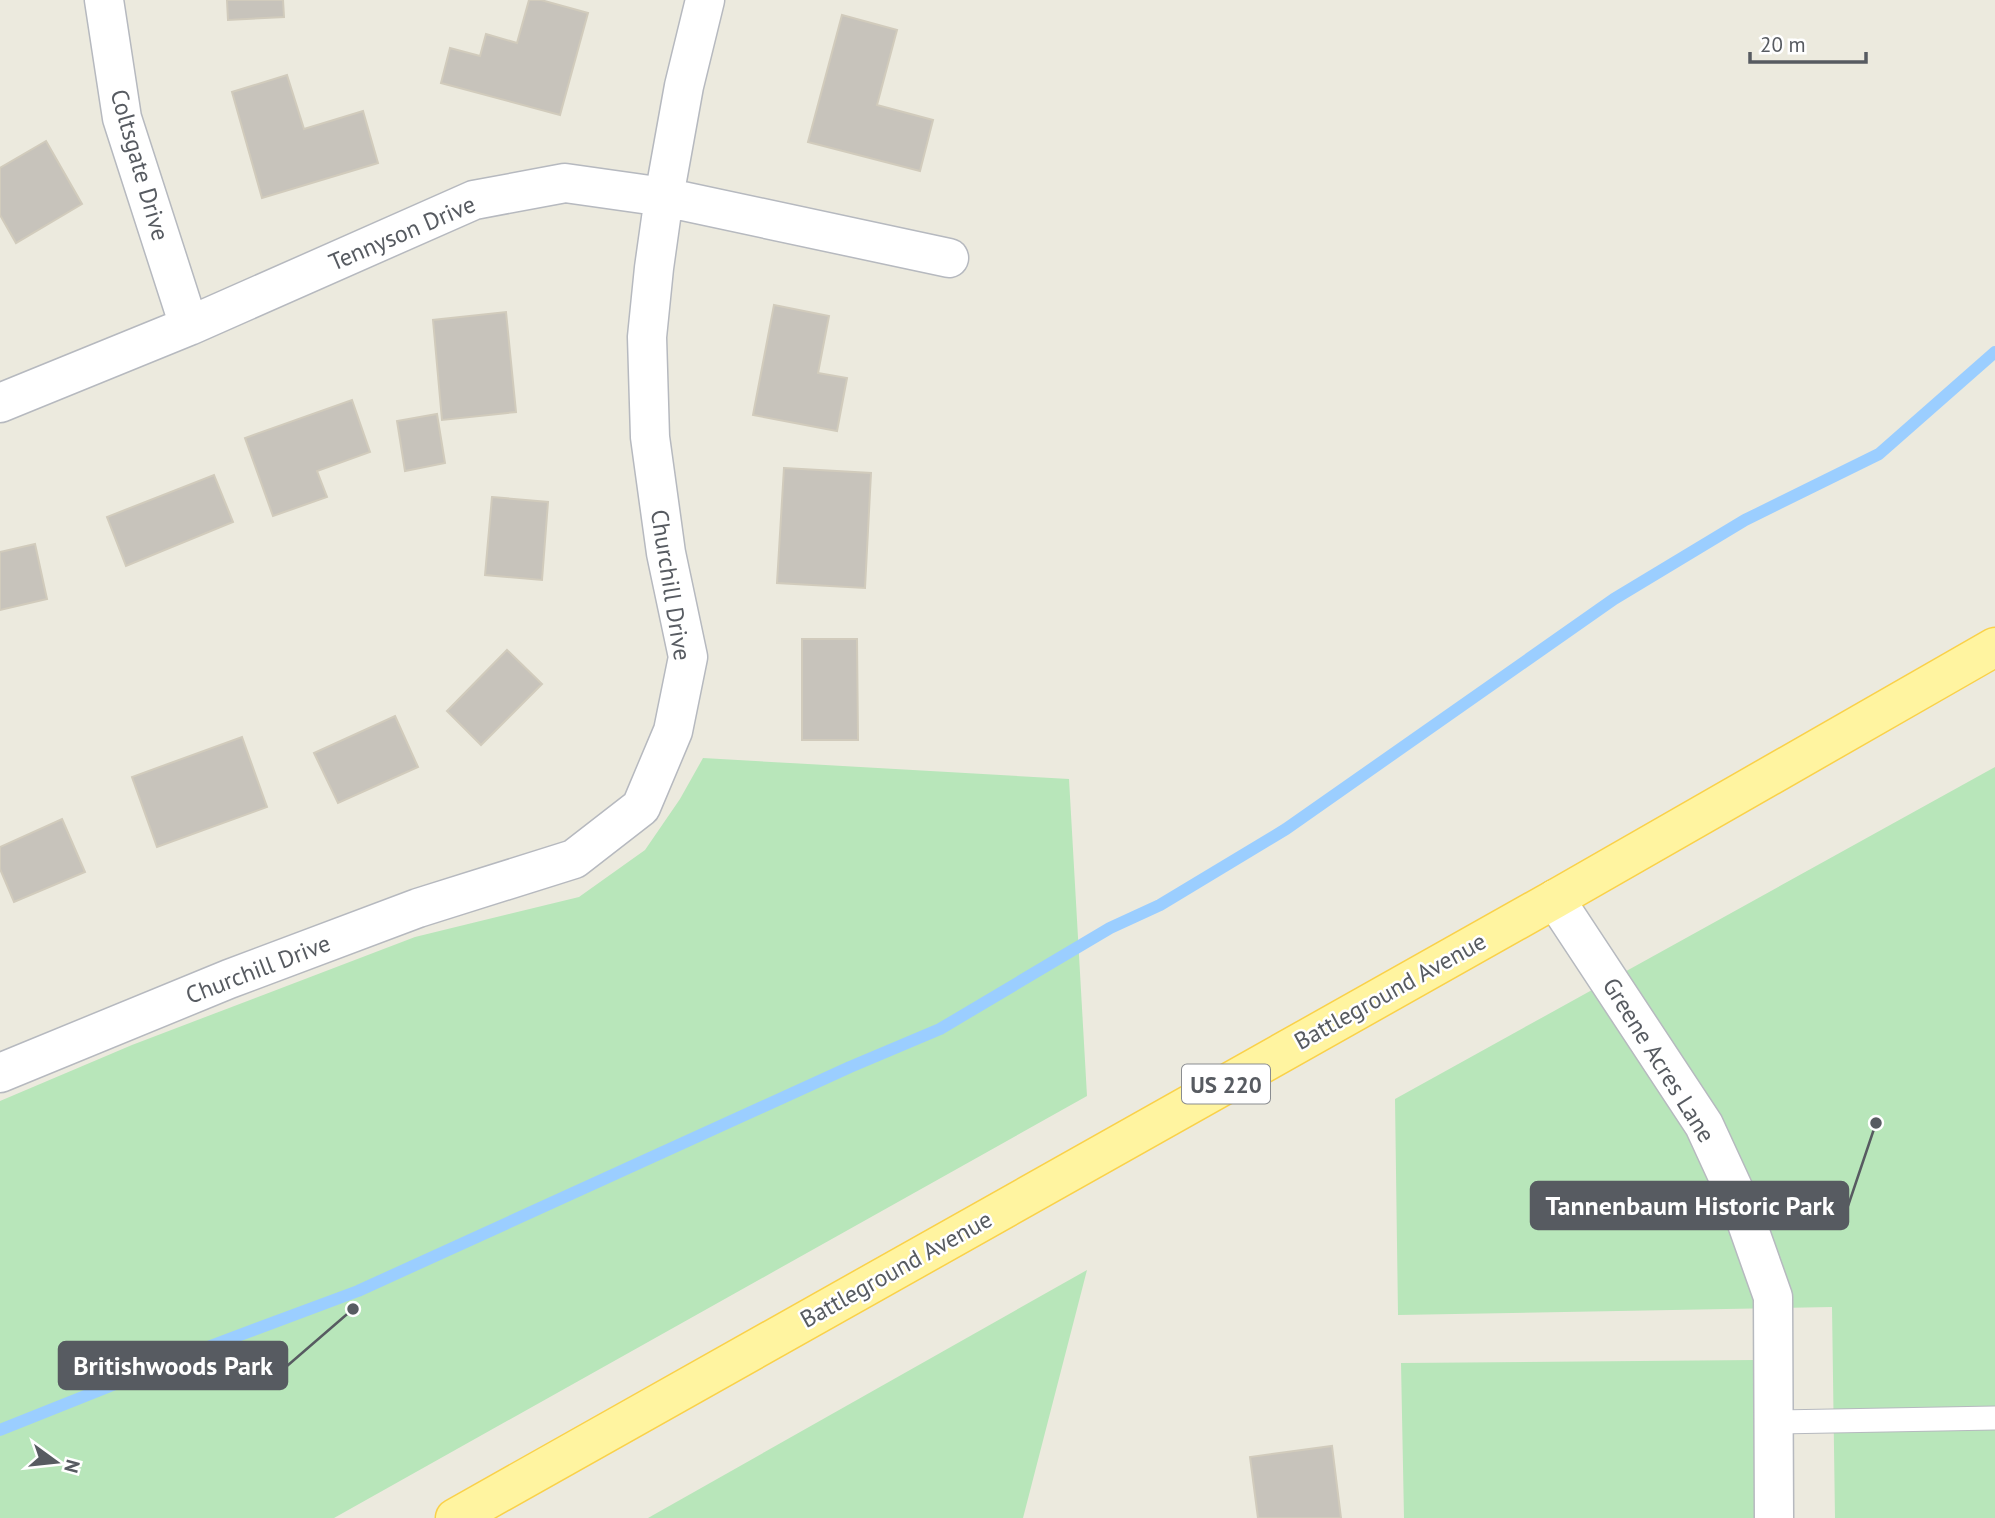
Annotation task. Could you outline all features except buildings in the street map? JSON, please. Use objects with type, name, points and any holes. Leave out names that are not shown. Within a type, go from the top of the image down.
[{"type":"main road","name":"Battleground Avenue","points":[[455,1518],[1555,899],[1995,647]]},
{"type":"street","name":"Coltsgate Drive","points":[[104,0],[122,118],[189,326]]},
{"type":"street","name":"Churchill Drive","points":[[0,1073],[229,979],[418,908],[575,859],[641,807],[673,731],[688,657],[666,553],[650,437],[647,337],[664,197],[684,86],[705,0]]},
{"type":"street","name":"Tennyson Drive","points":[[0,403],[189,326],[474,200],[565,183],[664,197],[949,258]]},
{"type":"street","name":"Greene Acres Lane","points":[[1555,899],[1704,1125],[1739,1201],[1773,1297],[1774,1518]]},
{"type":"lane","points":[[1774,1422],[1995,1418]]},
{"type":"green space","points":[[703,758],[1069,779],[1087,1096],[334,1518],[0,1518],[0,1101],[132,1045],[415,937],[579,897],[645,850],[680,799]]},
{"type":"green space","points":[[1995,767],[1995,1518],[1835,1518],[1832,1307],[1398,1315],[1395,1099]]},
{"type":"green space","points":[[1087,1270],[1023,1518],[648,1518]]},
{"type":"green space","points":[[1755,1360],[1755,1518],[1404,1518],[1401,1363]]},
{"type":"waterway","points":[[0,1430],[213,1345],[358,1291],[850,1067],[940,1029],[1110,928],[1160,905],[1286,829],[1614,599],[1745,520],[1879,454],[1995,352]]},
{"type":"place","name":"Tannenbaum Historic Park","points":[[1876,1123]]},
{"type":"place","name":"Britishwoods Park","points":[[353,1309]]}]
